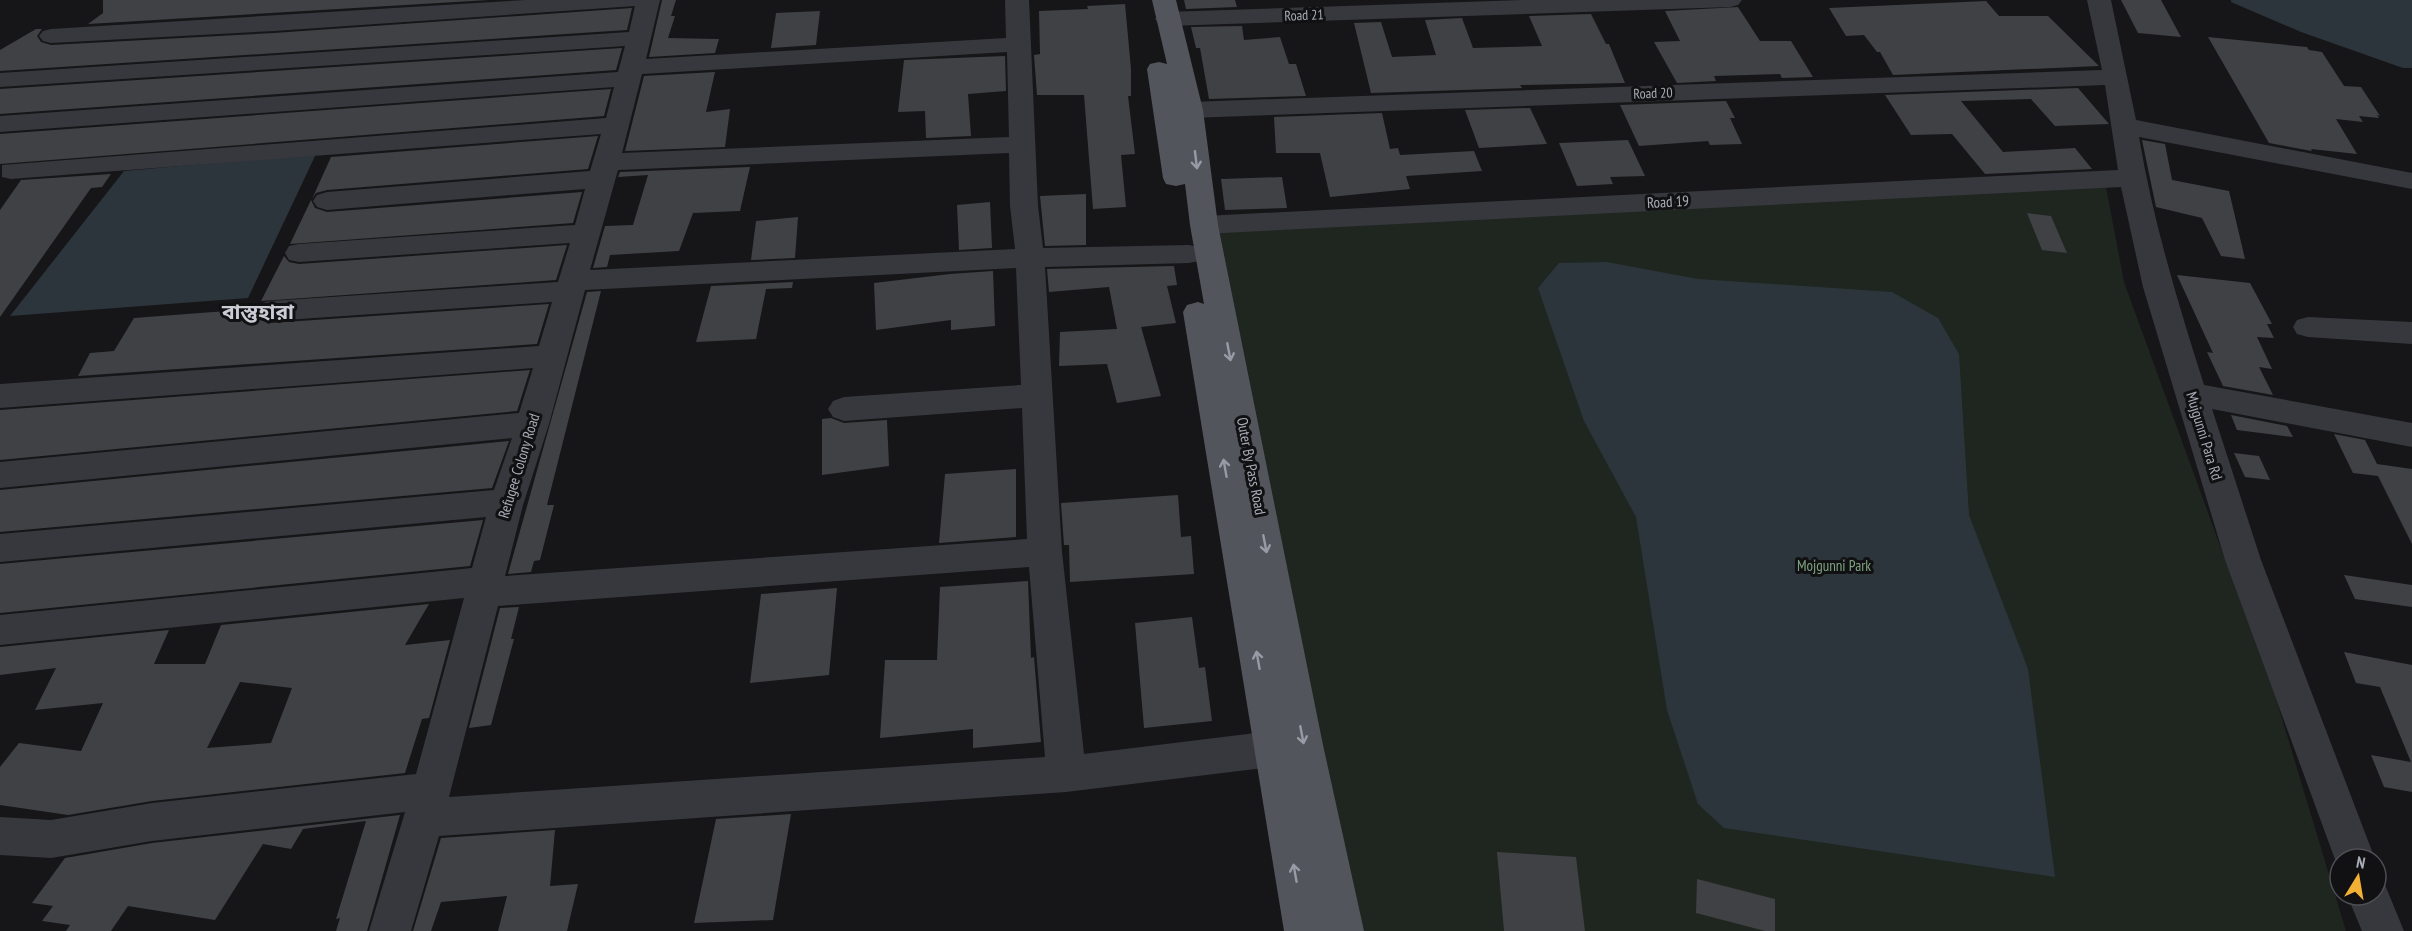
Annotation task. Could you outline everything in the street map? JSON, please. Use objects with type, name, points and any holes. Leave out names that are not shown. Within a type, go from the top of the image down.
[{"type":"main road","name":"Outer By Pass Road","points":[[1159,6],[1190,110],[1204,225],[1304,745],[1343,931]]},
{"type":"main road","name":"Outer By Pass Road","points":[[1159,6],[1167,111],[1189,254],[1305,931]]},
{"type":"street","points":[[274,24],[288,0]]},
{"type":"street","points":[[51,36],[274,24],[630,0]]},
{"type":"street","name":"Refugee Colony Road","points":[[390,931],[428,804],[507,502],[533,424],[550,356],[605,170],[648,0]]},
{"type":"street","points":[[1017,0],[1024,206],[1030,258],[1045,552],[1066,774]]},
{"type":"street","name":"Road 21","points":[[1159,6],[1730,0]]},
{"type":"street","name":"Mujgunni Para Rd","points":[[2099,0],[2116,77],[2132,176],[2158,287],[2243,560],[2350,847]]},
{"type":"street","points":[[6,178],[81,76],[122,33]]},
{"type":"street","points":[[0,80],[632,61],[1020,44]]},
{"type":"street","points":[[0,124],[632,61]]},
{"type":"street","name":"Road 20","points":[[1190,110],[2116,77]]},
{"type":"street","points":[[6,178],[617,125]]},
{"type":"street","points":[[2124,126],[2412,181]]},
{"type":"street","points":[[327,201],[605,170],[1022,144]]},
{"type":"street","name":"Road 19","points":[[1204,225],[2111,180],[2132,176]]},
{"type":"street","points":[[299,253],[586,233]]},
{"type":"street","points":[[270,311],[571,286],[1030,258],[1189,254]]},
{"type":"street","points":[[2308,327],[2412,333]]},
{"type":"street","points":[[0,396],[550,356]]},
{"type":"street","points":[[2191,394],[2412,435]]},
{"type":"street","points":[[844,409],[1037,395]]},
{"type":"street","points":[[0,475],[533,424]]},
{"type":"street","points":[[0,548],[507,502]]},
{"type":"street","points":[[0,630],[486,586],[1045,552]]},
{"type":"street","points":[[0,836],[51,839],[163,821],[367,796],[428,804],[1066,774],[1273,749]]},
{"type":"street","points":[[2373,907],[2383,931]]},
{"type":"green space","name":"Mojgunni Park","points":[[2106,187],[2124,282],[2277,702],[2328,871],[2328,907],[2339,907],[2346,931],[1353,931],[1211,231]]},
{"type":"shaded area","points":[[2231,0],[2412,0],[2412,68],[2403,68],[2301,32],[2231,2]]},
{"type":"shaded area","points":[[316,154],[248,298],[10,316],[124,171]]},
{"type":"shaded area","points":[[1607,262],[1698,279],[1892,292],[1938,318],[1959,354],[1969,515],[2028,669],[2055,877],[1724,828],[1698,804],[1667,710],[1636,517],[1584,421],[1538,288],[1559,263]]},
{"type":"building","points":[[103,0],[489,0],[88,24],[103,13]]},
{"type":"building","points":[[662,0],[676,0],[671,16],[675,16],[668,38],[719,39],[715,53],[649,57]]},
{"type":"building","points":[[1184,0],[1235,0],[1237,7],[1186,9]]},
{"type":"building","points":[[2121,0],[2161,0],[2181,37],[2138,33]]},
{"type":"building","points":[[1986,1],[1999,16],[2048,16],[2099,66],[1893,75],[1880,52],[1877,52],[1864,35],[1846,36],[1829,8]]},
{"type":"building","points":[[1125,4],[1131,69],[1131,96],[1128,96],[1135,154],[1121,155],[1126,207],[1093,209],[1084,95],[1037,95],[1034,55],[1040,54],[1039,11],[1088,9],[1087,6]]},
{"type":"building","points":[[1738,7],[1760,41],[1791,41],[1813,77],[1782,78],[1780,74],[1714,76],[1716,81],[1677,83],[1654,42],[1680,41],[1665,11]]},
{"type":"building","points":[[632,8],[627,30],[0,71],[0,50],[36,29],[42,29],[37,36],[41,42],[51,45],[274,33]]},
{"type":"building","points":[[820,11],[816,45],[771,48],[776,13]]},
{"type":"building","points":[[1591,14],[1606,44],[1609,44],[1625,83],[1520,85],[1522,88],[1371,93],[1354,23],[1381,22],[1392,57],[1436,55],[1425,20],[1462,18],[1473,48],[1542,46],[1529,16]]},
{"type":"building","points":[[1242,26],[1244,40],[1280,37],[1289,64],[1296,64],[1306,96],[1209,99],[1200,48],[1196,48],[1191,27]]},
{"type":"building","points":[[2208,37],[2307,47],[2309,50],[2322,52],[2344,86],[2361,87],[2380,116],[2377,115],[2379,118],[2359,116],[2363,122],[2336,119],[2357,154],[2311,149],[2312,151],[2269,143]]},
{"type":"building","points":[[622,48],[616,70],[0,114],[0,89]]},
{"type":"building","points":[[1005,56],[1006,91],[968,94],[971,136],[926,138],[925,111],[898,112],[904,60]]},
{"type":"building","points":[[715,72],[706,112],[730,109],[725,147],[625,151],[644,76]]},
{"type":"building","points":[[2078,88],[2109,124],[2055,126],[2031,99],[1961,101],[2003,152],[2075,148],[2092,169],[1985,174],[1952,134],[1911,135],[1885,95]]},
{"type":"building","points":[[611,89],[604,116],[0,164],[0,134]]},
{"type":"building","points":[[1726,101],[1735,118],[1730,118],[1742,144],[1710,145],[1708,141],[1639,146],[1620,105]]},
{"type":"building","points":[[1530,108],[1547,144],[1479,148],[1465,110]]},
{"type":"building","points":[[1382,113],[1390,149],[1398,148],[1400,155],[1474,151],[1482,171],[1406,176],[1410,189],[1330,197],[1320,153],[1276,153],[1274,117]]},
{"type":"building","points":[[598,136],[588,169],[327,190],[316,193],[312,199],[331,157]]},
{"type":"building","points":[[1628,140],[1645,176],[1610,177],[1613,184],[1577,186],[1559,143]]},
{"type":"building","points":[[2142,140],[2165,144],[2172,180],[2229,191],[2245,259],[2221,256],[2202,218],[2156,207]]},
{"type":"building","points":[[750,167],[740,211],[693,213],[679,251],[610,255],[607,267],[593,268],[605,226],[633,225],[648,175],[618,177],[620,172]]},
{"type":"building","points":[[111,174],[102,187],[91,188],[0,317],[0,210],[21,180]]},
{"type":"building","points":[[1282,177],[1287,208],[1225,210],[1221,179]]},
{"type":"building","points":[[582,192],[573,223],[290,244],[311,200],[315,208],[327,212]]},
{"type":"building","points":[[1086,194],[1086,245],[1045,246],[1040,196]]},
{"type":"building","points":[[990,202],[992,248],[959,250],[957,205]]},
{"type":"building","points":[[2027,213],[2051,216],[2067,253],[2042,250]]},
{"type":"building","points":[[798,217],[795,258],[751,260],[756,221]]},
{"type":"building","points":[[567,245],[556,280],[261,301],[284,256],[289,262],[299,264]]},
{"type":"building","points":[[1174,266],[1177,285],[1167,286],[1176,323],[1141,327],[1161,396],[1117,403],[1107,364],[1059,366],[1060,332],[1117,329],[1109,287],[1049,292],[1047,269]]},
{"type":"building","points":[[993,271],[995,326],[951,330],[951,320],[876,330],[874,283]]},
{"type":"building","points":[[2177,275],[2250,283],[2272,324],[2267,324],[2274,338],[2257,337],[2272,369],[2259,367],[2273,395],[2223,386],[2207,352],[2213,353]]},
{"type":"building","points":[[793,282],[792,288],[766,289],[756,339],[696,342],[711,286]]},
{"type":"building","points":[[601,291],[547,505],[554,505],[540,560],[534,561],[531,572],[508,574],[587,292]]},
{"type":"building","points":[[549,304],[537,344],[78,376],[90,353],[114,351],[134,318],[253,309],[257,319],[270,323]]},
{"type":"building","points":[[530,370],[517,411],[0,460],[0,410]]},
{"type":"building","points":[[2231,415],[2287,426],[2293,437],[2237,430]]},
{"type":"building","points":[[831,418],[844,423],[887,420],[889,466],[822,475],[822,419]]},
{"type":"building","points":[[2334,434],[2365,440],[2377,464],[2412,469],[2412,544],[2378,476],[2353,473]]},
{"type":"building","points":[[509,441],[492,488],[0,532],[0,490]]},
{"type":"building","points":[[2234,453],[2259,456],[2270,480],[2245,477]]},
{"type":"building","points":[[1016,469],[1016,537],[939,543],[945,474]]},
{"type":"building","points":[[1178,495],[1181,537],[1191,536],[1194,574],[1070,582],[1069,545],[1064,545],[1061,503]]},
{"type":"building","points":[[483,520],[470,566],[0,613],[0,564]]},
{"type":"building","points":[[2344,575],[2412,585],[2412,607],[2355,599]]},
{"type":"building","points":[[1028,581],[1031,658],[1034,657],[1041,742],[973,748],[973,729],[880,738],[885,660],[937,660],[940,587]]},
{"type":"building","points":[[837,588],[829,675],[750,683],[761,594]]},
{"type":"building","points":[[429,604],[405,645],[450,640],[429,718],[422,719],[405,773],[152,801],[68,815],[0,805],[0,767],[19,743],[81,751],[103,703],[35,710],[56,668],[0,675],[0,647],[169,630],[154,664],[205,664],[221,625]],"holes":[[[240,682],[292,688],[271,743],[207,748]]]},
{"type":"building","points":[[519,607],[511,639],[514,639],[491,725],[469,728],[500,608]]},
{"type":"building","points":[[1192,617],[1199,668],[1205,667],[1212,721],[1144,728],[1135,623]]},
{"type":"building","points":[[2344,652],[2412,665],[2412,792],[2384,787],[2371,755],[2411,762],[2380,687],[2356,683]]},
{"type":"building","points":[[791,814],[773,920],[694,923],[716,819]]},
{"type":"building","points":[[400,815],[367,931],[336,931],[340,918],[336,919],[366,821],[303,829],[291,849],[263,844],[215,920],[128,906],[111,931],[66,931],[70,925],[42,921],[53,906],[32,903],[65,858],[152,843]]},
{"type":"building","points":[[555,830],[550,886],[578,884],[567,931],[498,931],[507,896],[441,902],[431,931],[413,931],[441,838]]},
{"type":"building","points":[[1497,852],[1576,857],[1585,931],[1504,931]]},
{"type":"building","points":[[1697,879],[1775,899],[1775,931],[1765,931],[1696,913]]},
{"type":"district","name":"বাস্তুহারা","points":[[258,312]]}]
